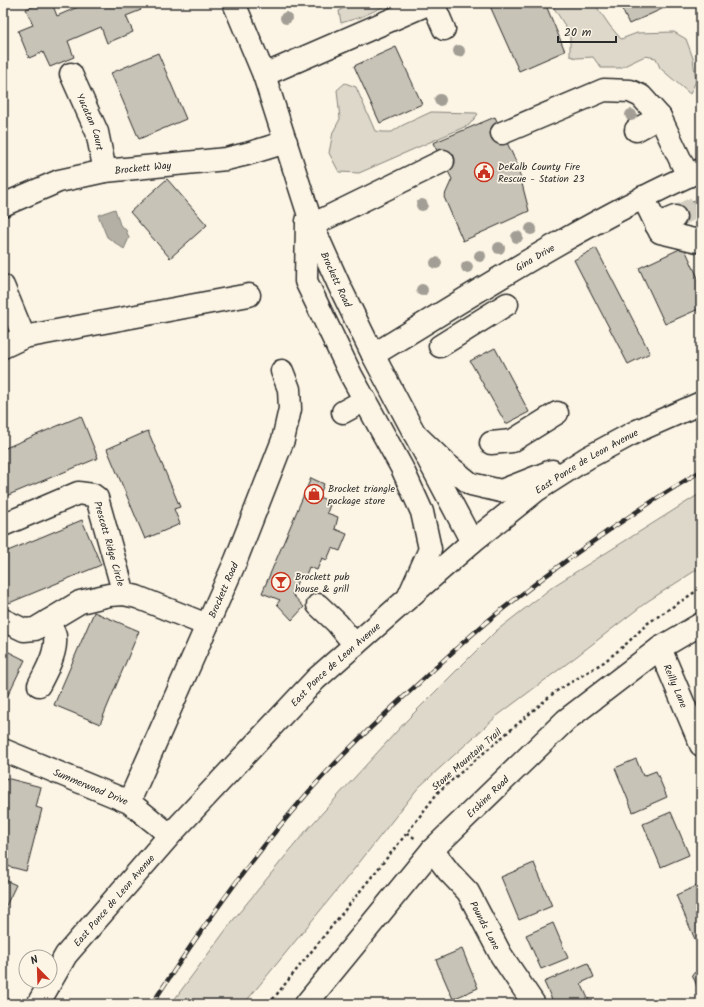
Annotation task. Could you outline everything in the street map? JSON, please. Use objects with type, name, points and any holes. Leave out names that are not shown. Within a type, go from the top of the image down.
[{"type":"street","name":"Brockett Road","points":[[234,3],[264,75],[309,217],[373,355],[472,542]]},
{"type":"street","points":[[264,75],[430,3]]},
{"type":"street","points":[[433,3],[444,29]]},
{"type":"street","name":"Yucatan Court","points":[[71,74],[97,132],[105,171]]},
{"type":"street","points":[[502,133],[604,90],[630,91],[641,96],[660,118],[695,173]]},
{"type":"street","points":[[636,130],[660,118]]},
{"type":"street","name":"Brockett Way","points":[[3,205],[59,181],[105,171],[226,159],[286,142]]},
{"type":"street","points":[[408,598],[430,549],[422,512],[402,468],[351,375],[306,281],[309,217],[443,161]]},
{"type":"street","name":"Gina Drive","points":[[373,355],[567,238],[643,197],[695,173]]},
{"type":"street","points":[[643,197],[666,221],[660,232],[699,246]]},
{"type":"street","points":[[3,286],[24,336]]},
{"type":"street","points":[[3,347],[24,336],[249,295]]},
{"type":"street","points":[[440,346],[507,304]]},
{"type":"street","name":"Brockett Road","points":[[129,802],[236,560],[283,440],[290,409],[289,389],[282,371]]},
{"type":"street","points":[[344,412],[365,400]]},
{"type":"street","name":"East Ponce de Leon Avenue","points":[[38,1004],[66,955],[170,835],[316,679],[472,542],[537,490],[586,458],[637,431],[701,402]]},
{"type":"street","points":[[502,442],[557,413]]},
{"type":"street","points":[[414,433],[445,463],[471,484],[501,491],[586,458]]},
{"type":"street","name":"Prescott Ridge Circle","points":[[3,525],[78,493],[93,495],[97,498],[124,594]]},
{"type":"street","name":"Prescott Ridge Circle","points":[[3,620],[24,630],[34,629],[80,602],[109,595],[124,594],[137,597],[207,625]]},
{"type":"street","points":[[318,605],[337,623],[355,645]]},
{"type":"street","points":[[39,685],[54,649],[55,635],[48,622]]},
{"type":"street","name":"Erskine Road","points":[[306,1004],[432,850],[566,720],[660,648],[701,624]]},
{"type":"street","name":"Reilly Lane","points":[[660,648],[701,745]]},
{"type":"street","name":"Summerwood Drive","points":[[3,750],[129,802],[170,835]]},
{"type":"street","name":"Pounds Lane","points":[[432,850],[449,872],[468,892],[501,955],[534,1004]]},
{"type":"path","name":"Stone Mountain Trail","points":[[269,1004],[402,839],[438,791],[555,692],[604,662],[624,646],[648,622],[701,588]]},
{"type":"shaded area","points":[[351,3],[391,3],[361,17],[341,23],[339,11]]},
{"type":"shaded area","points":[[551,3],[594,3],[621,39],[637,33],[674,32],[686,39],[693,58],[696,81],[690,94],[660,68],[656,58],[645,56],[620,68],[601,68],[593,57],[577,58],[570,56],[570,34]]},
{"type":"shaded area","points":[[345,83],[356,87],[375,131],[392,132],[401,126],[431,112],[478,114],[469,125],[359,173],[339,172],[329,153],[333,132],[340,119],[337,90]]},
{"type":"shaded area","points":[[115,209],[120,225],[126,230],[129,238],[124,249],[107,237],[98,215]]},
{"type":"shaded area","points":[[701,493],[701,567],[648,601],[497,716],[418,788],[244,1004],[171,1004],[234,919],[305,832],[407,720],[496,631],[555,585]]},
{"type":"building","points":[[41,3],[52,3],[57,16],[87,3],[138,3],[141,10],[126,16],[133,32],[107,43],[101,27],[68,41],[74,57],[50,67],[43,52],[29,58],[18,31],[33,25],[26,9]]},
{"type":"building","points":[[498,3],[545,3],[565,51],[519,71],[490,6]]},
{"type":"building","points":[[619,3],[675,3],[629,24]]},
{"type":"building","points":[[396,47],[422,104],[380,123],[354,66]]},
{"type":"building","points":[[158,53],[186,119],[139,139],[111,73]]},
{"type":"building","name":"DeKalb County Fire Rescue - Station 23","points":[[495,117],[517,164],[529,211],[463,241],[444,197],[452,179],[433,143]]},
{"type":"building","points":[[167,179],[207,225],[170,258],[130,212]]},
{"type":"building","points":[[700,199],[701,215],[679,225],[673,210]]},
{"type":"building","points":[[684,247],[699,280],[701,279],[701,308],[665,324],[639,268]]},
{"type":"building","points":[[596,248],[650,353],[628,364],[574,260]]},
{"type":"building","points":[[495,348],[529,412],[506,424],[470,361]]},
{"type":"building","points":[[81,416],[98,458],[6,496],[3,488],[3,449]]},
{"type":"building","points":[[148,431],[180,507],[174,509],[180,524],[145,539],[107,449]]},
{"type":"building","points":[[311,478],[324,484],[319,497],[331,502],[327,513],[338,517],[335,529],[347,534],[340,551],[332,548],[327,560],[322,558],[317,570],[309,567],[304,580],[299,578],[292,594],[304,607],[292,620],[277,604],[280,600],[262,593]]},
{"type":"building","points":[[82,520],[101,565],[9,603],[3,588],[3,553]]},
{"type":"building","points":[[94,612],[139,631],[100,724],[54,705]]},
{"type":"building","points":[[3,649],[25,660],[8,695],[3,692]]},
{"type":"building","points":[[636,759],[643,776],[656,771],[667,797],[633,812],[615,768]]},
{"type":"building","points":[[6,778],[41,787],[36,807],[42,809],[26,871],[3,865],[3,787]]},
{"type":"building","points":[[671,812],[689,855],[661,867],[643,824]]},
{"type":"building","points":[[534,863],[552,906],[519,920],[501,877]]},
{"type":"building","points":[[3,879],[16,885],[3,912]]},
{"type":"building","points":[[701,884],[701,942],[697,944],[676,895]]},
{"type":"building","points":[[553,923],[568,958],[541,969],[526,935]]},
{"type":"building","points":[[462,949],[478,988],[453,999],[436,960]]},
{"type":"building","points":[[588,963],[594,977],[581,983],[590,1003],[554,1004],[544,982]]},
{"type":"building","points":[[701,970],[701,996],[692,974]]},
{"type":"tunnel","points":[[675,217],[701,205]]},
{"type":"railway","points":[[152,1004],[206,923],[264,845],[306,795],[361,737],[465,640],[519,596],[621,522],[701,471]]},
{"type":"place","name":"DeKalb County Fire Rescue - Station 23","points":[[484,172]]},
{"type":"place","name":"Brocket triangle package store","points":[[314,494]]},
{"type":"place","name":"Brockett pub house & grill","points":[[281,582]]}]
